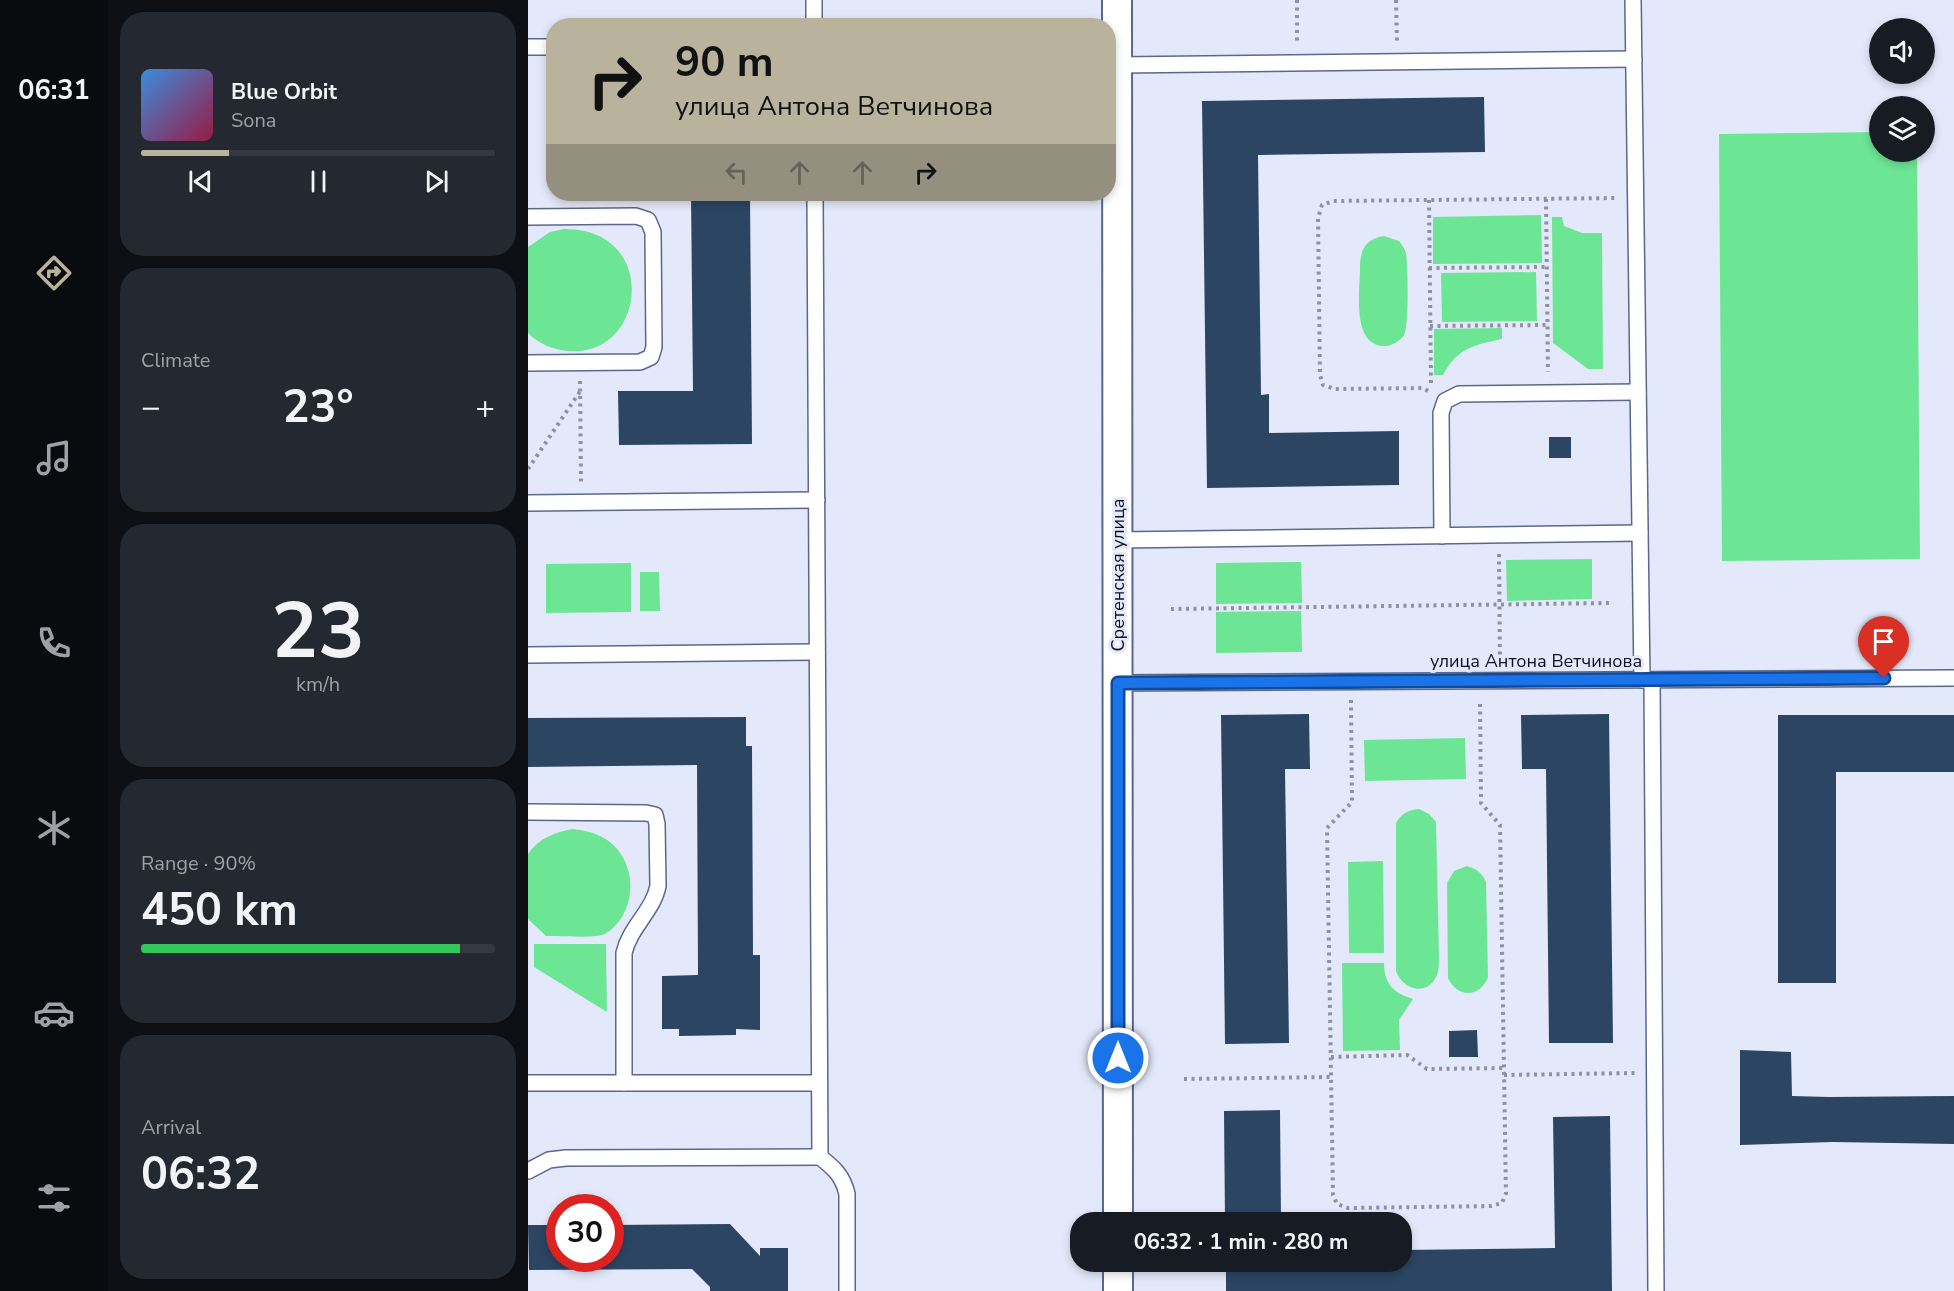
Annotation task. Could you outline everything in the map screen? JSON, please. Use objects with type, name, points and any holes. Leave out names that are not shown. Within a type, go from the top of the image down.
[{"type":"street","name":"Сретенская улица","points":[[1117,0],[1118,1212]]},
{"type":"street","points":[[1118,1272],[1118,1291]]},
{"type":"lane","points":[[814,0],[814,18]]},
{"type":"lane","points":[[1633,0],[1640,533],[1647,680],[1655,1073],[1656,1291]]},
{"type":"lane","points":[[528,47],[546,47]]},
{"type":"lane","points":[[1118,65],[1634,58]]},
{"type":"lane","points":[[815,201],[820,1157]]},
{"type":"lane","points":[[528,217],[636,216],[648,220],[653,232],[654,347],[651,357],[640,362],[528,363]]},
{"type":"lane","points":[[1442,536],[1441,413],[1445,400],[1459,394],[1638,392]]},
{"type":"lane","points":[[528,503],[817,500]]},
{"type":"lane","points":[[1118,540],[1640,533]]},
{"type":"lane","points":[[528,655],[818,652]]},
{"type":"lane","name":"улица Антона Ветчинова","points":[[1118,683],[1954,678]]},
{"type":"lane","points":[[528,812],[655,815],[657,894],[630,936],[624,953],[624,1083]]},
{"type":"lane","points":[[528,1083],[819,1083]]},
{"type":"lane","points":[[528,1171],[549,1160],[566,1158],[820,1157],[844,1180],[847,1194],[847,1291]]},
{"type":"path","points":[[1297,0],[1298,63]]},
{"type":"path","points":[[1396,0],[1397,62]]},
{"type":"path","points":[[1429,200],[1431,393],[1423,388],[1335,389],[1323,385],[1320,375],[1318,218],[1322,206],[1333,201],[1635,197]]},
{"type":"path","points":[[1546,199],[1548,393]]},
{"type":"path","points":[[1430,268],[1546,267]]},
{"type":"path","points":[[1430,326],[1547,325]]},
{"type":"path","points":[[580,363],[582,503]]},
{"type":"path","points":[[528,469],[580,390]]},
{"type":"path","points":[[1499,552],[1500,661]]},
{"type":"path","points":[[1171,609],[1608,603]]},
{"type":"path","points":[[1350,682],[1352,802],[1327,828],[1333,1195],[1337,1204],[1348,1208],[1491,1206],[1502,1203],[1506,1193],[1500,825],[1481,803],[1479,681]]},
{"type":"path","points":[[1331,1057],[1407,1055],[1427,1069],[1504,1068]]},
{"type":"path","points":[[1504,1075],[1655,1073]]},
{"type":"path","points":[[1184,1079],[1331,1077]]},
{"type":"green space","points":[[1869,132],[1869,162],[1917,162],[1920,559],[1722,561],[1719,134]]},
{"type":"green space","points":[[1541,215],[1542,263],[1433,264],[1433,217]]},
{"type":"green space","points":[[1552,217],[1562,217],[1564,226],[1582,233],[1602,233],[1603,369],[1588,369],[1553,343]]},
{"type":"green space","points":[[564,229],[595,234],[616,248],[628,269],[632,292],[627,315],[615,334],[595,347],[569,351],[547,346],[528,333],[528,247],[550,232]]},
{"type":"green space","points":[[1384,236],[1399,241],[1406,253],[1408,281],[1406,330],[1396,343],[1385,346],[1374,344],[1367,337],[1362,328],[1359,303],[1360,262],[1363,251],[1372,240]]},
{"type":"green space","points":[[1536,272],[1537,321],[1442,322],[1441,273]]},
{"type":"green space","points":[[1502,328],[1502,339],[1467,349],[1454,359],[1443,375],[1434,375],[1434,329]]},
{"type":"green space","points":[[1592,559],[1592,599],[1507,601],[1506,560]]},
{"type":"green space","points":[[1301,562],[1302,603],[1216,604],[1216,563]]},
{"type":"green space","points":[[631,563],[631,612],[546,613],[546,564]]},
{"type":"green space","points":[[640,572],[659,572],[660,611],[640,611]]},
{"type":"green space","points":[[1301,611],[1302,652],[1216,653],[1216,612]]},
{"type":"green space","points":[[1465,738],[1466,779],[1365,781],[1364,740]]},
{"type":"green space","points":[[1419,809],[1429,814],[1436,822],[1439,958],[1436,977],[1432,983],[1421,989],[1403,982],[1396,971],[1396,823],[1406,813]]},
{"type":"green space","points":[[573,829],[600,836],[619,852],[629,874],[629,898],[620,920],[605,934],[546,936],[528,919],[528,854],[548,837]]},
{"type":"green space","points":[[1383,861],[1384,953],[1349,953],[1348,862]]},
{"type":"green space","points":[[1467,866],[1479,872],[1486,882],[1488,977],[1480,989],[1468,993],[1457,989],[1448,978],[1447,883],[1454,871]]},
{"type":"green space","points":[[534,944],[606,944],[607,1012],[534,967]]},
{"type":"green space","points":[[1342,963],[1384,963],[1384,970],[1391,986],[1400,994],[1413,999],[1399,1020],[1400,1050],[1343,1051]]},
{"type":"building","points":[[1484,97],[1485,152],[1258,155],[1261,395],[1269,394],[1269,433],[1399,431],[1399,485],[1207,488],[1202,101]]},
{"type":"building","points":[[691,201],[750,201],[752,444],[619,445],[618,391],[693,391]]},
{"type":"building","points":[[1549,437],[1571,437],[1571,458],[1549,458]]},
{"type":"building","points":[[1309,714],[1310,769],[1285,769],[1289,1043],[1225,1044],[1221,715]]},
{"type":"building","points":[[1609,714],[1613,1043],[1549,1043],[1546,769],[1522,769],[1521,715]]},
{"type":"building","points":[[1778,715],[1954,715],[1954,772],[1836,772],[1836,983],[1778,983]]},
{"type":"building","points":[[746,717],[746,746],[752,746],[753,955],[760,955],[760,1030],[736,1029],[736,1035],[679,1036],[679,1029],[662,1029],[662,976],[698,975],[697,765],[528,767],[528,718]]},
{"type":"building","points":[[1477,1030],[1478,1057],[1449,1057],[1449,1031]]},
{"type":"building","points":[[1740,1050],[1791,1052],[1792,1096],[1954,1096],[1954,1144],[1832,1142],[1740,1145]]},
{"type":"building","points":[[1280,1110],[1281,1212],[1225,1212],[1224,1111]]},
{"type":"building","points":[[1610,1116],[1612,1291],[1226,1291],[1226,1272],[1412,1272],[1412,1250],[1555,1248],[1553,1117]]},
{"type":"building","points":[[730,1224],[760,1256],[760,1248],[788,1248],[788,1291],[710,1291],[710,1287],[692,1269],[624,1269],[624,1225]]},
{"type":"building","points":[[528,1225],[546,1225],[546,1270],[529,1270]]},
{"type":"route","points":[[1118,1058],[1118,683],[1884,678]]}]
